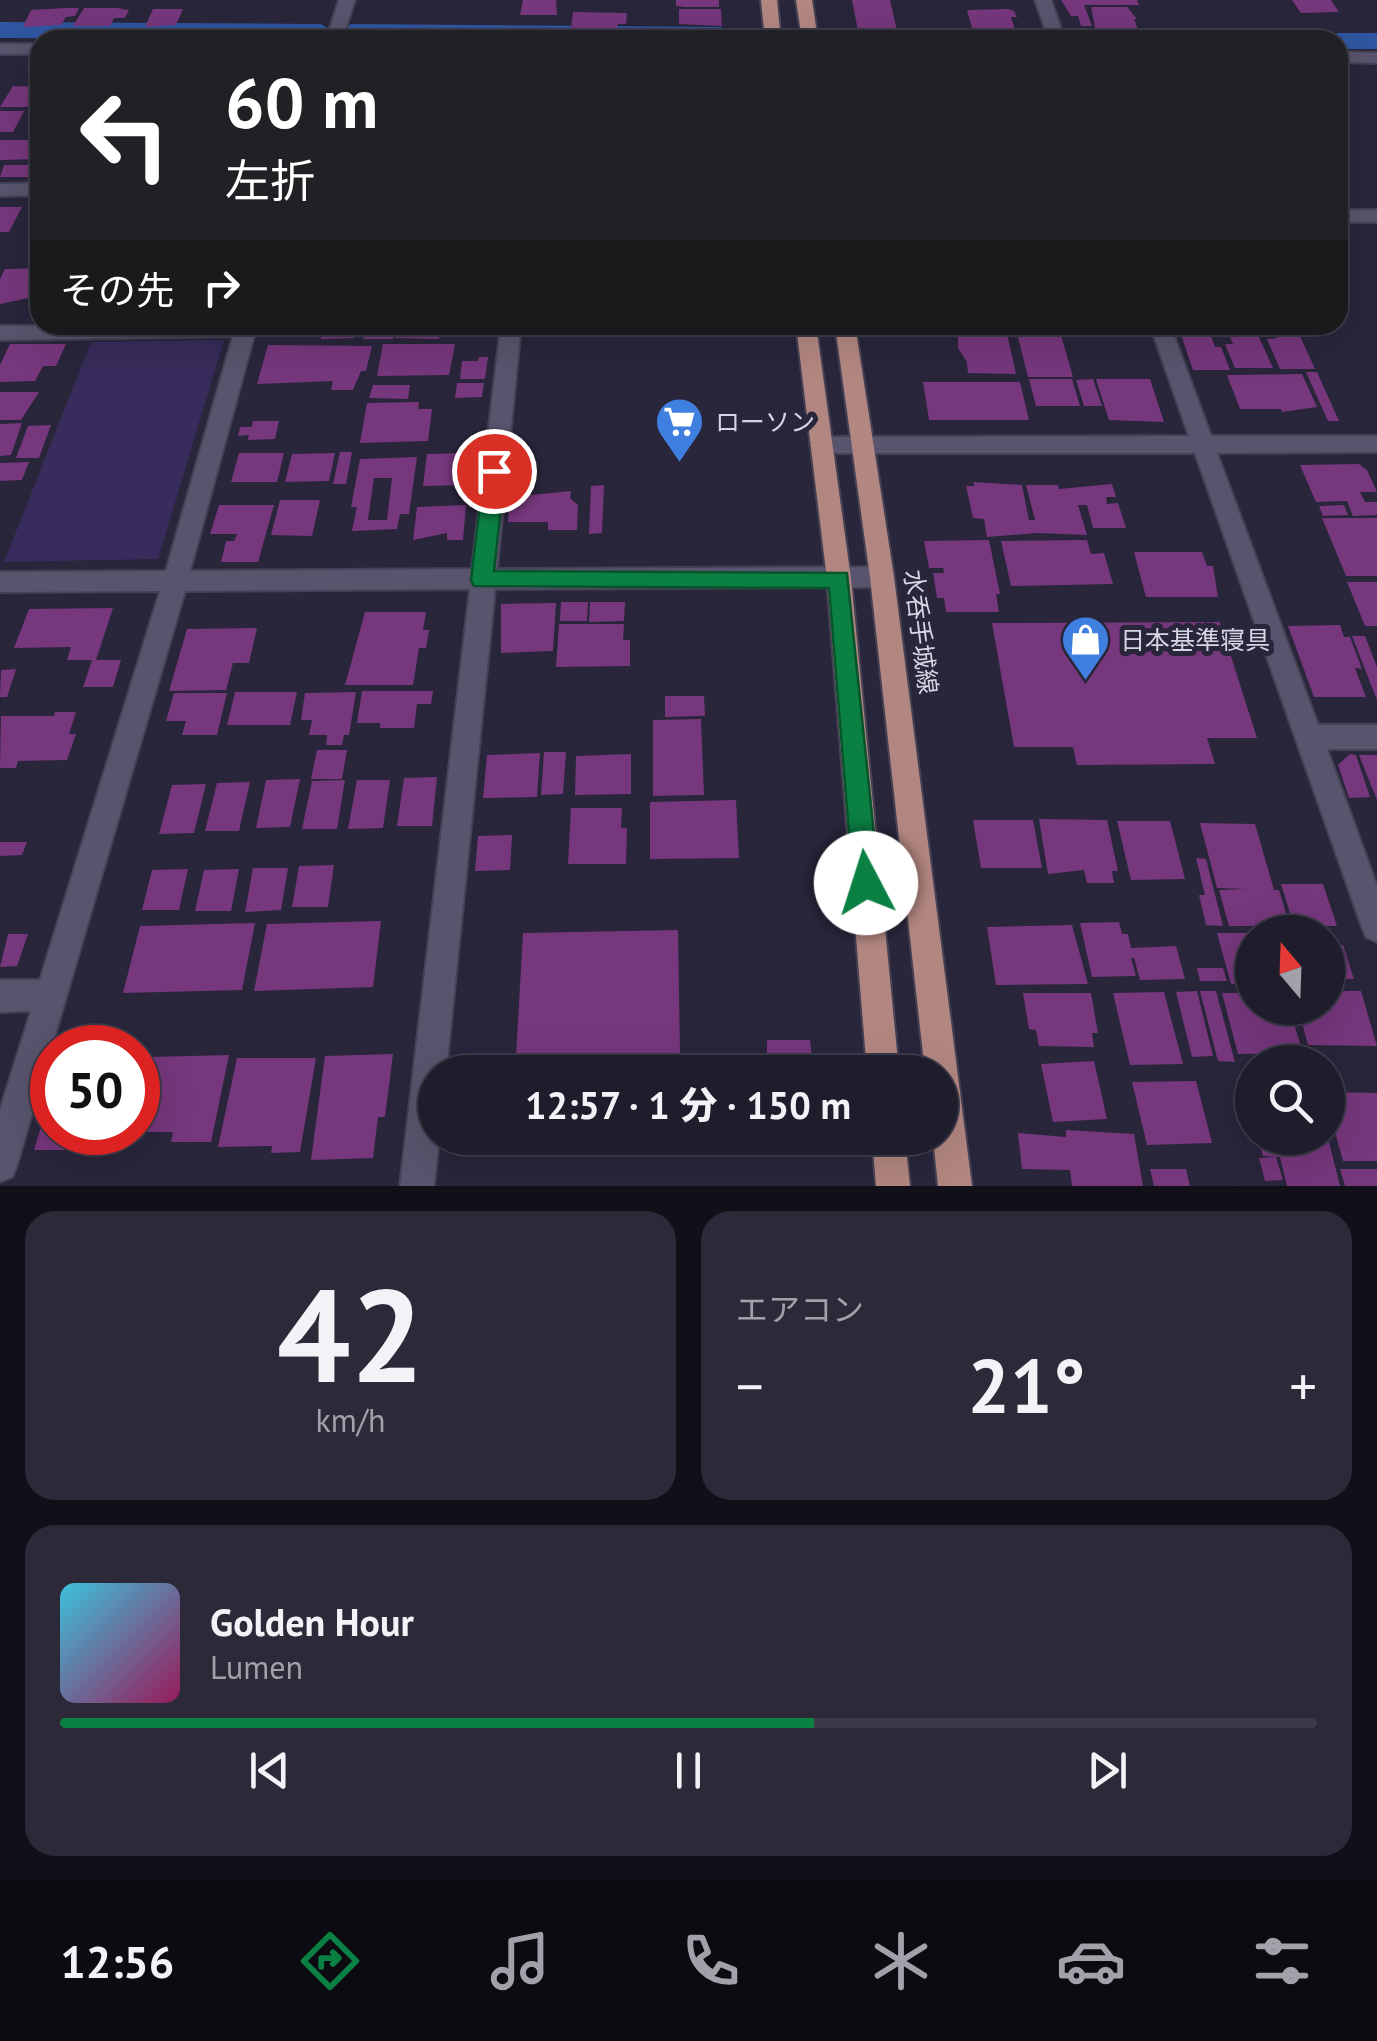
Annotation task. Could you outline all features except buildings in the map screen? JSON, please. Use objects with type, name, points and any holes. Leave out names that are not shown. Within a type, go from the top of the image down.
[{"type":"main road","points":[[769,0],[771,30]]},
{"type":"main road","points":[[804,0],[808,30]]},
{"type":"main road","points":[[807,335],[839,579],[881,1055]]},
{"type":"main road","name":"水呑手城線","points":[[846,335],[882,577],[955,1186]]},
{"type":"main road","points":[[890,1155],[893,1186]]},
{"type":"street","points":[[337,30],[347,0]]},
{"type":"street","points":[[1044,0],[1054,30]]},
{"type":"street","points":[[0,49],[30,49]]},
{"type":"street","points":[[1348,57],[1377,58]]},
{"type":"street","points":[[0,190],[30,189]]},
{"type":"street","points":[[1348,216],[1377,216]]},
{"type":"street","points":[[0,332],[30,331]]},
{"type":"street","points":[[0,1165],[175,582],[244,335]]},
{"type":"street","points":[[417,1186],[509,335]]},
{"type":"street","points":[[1164,335],[1377,927]]},
{"type":"street","points":[[821,445],[1376,446]]},
{"type":"street","points":[[0,582],[882,577]]},
{"type":"street","points":[[1308,736],[1377,738]]},
{"type":"street","points":[[0,996],[50,995]]},
{"type":"shaded area","points":[[224,340],[158,559],[4,562],[91,342]]},
{"type":"waterway","points":[[0,30],[30,30]]},
{"type":"waterway","points":[[1348,41],[1377,41]]},
{"type":"place","name":"ローソン","points":[[680,464]]},
{"type":"place","name":"日本基準寝具","points":[[1085,682]]},
{"type":"route","points":[[494,471],[482,580],[839,579],[866,883]]}]
